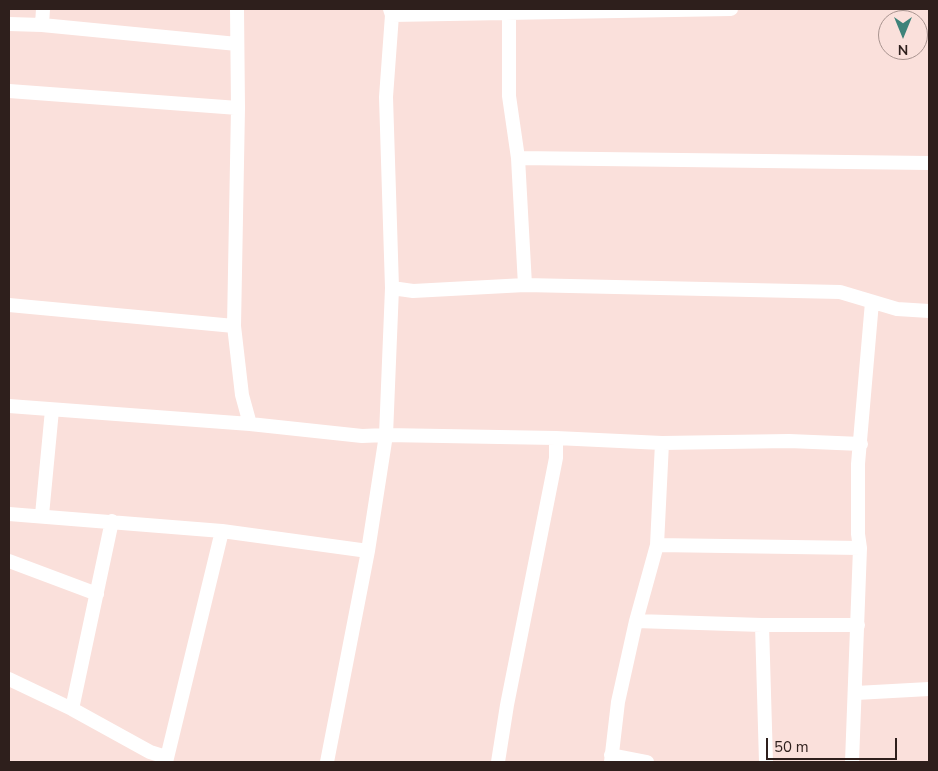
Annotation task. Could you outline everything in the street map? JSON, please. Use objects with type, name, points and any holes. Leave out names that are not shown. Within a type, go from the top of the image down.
[{"type":"street","points":[[42,25],[43,9]]},
{"type":"street","points":[[237,9],[238,108],[234,326],[242,395],[250,424]]},
{"type":"street","points":[[327,762],[368,551],[386,435],[392,288],[386,97],[391,12],[509,14],[731,9]]},
{"type":"street","points":[[509,14],[509,96],[518,158],[525,285]]},
{"type":"street","points":[[9,24],[42,25],[237,44]]},
{"type":"street","points":[[9,91],[238,108]]},
{"type":"street","points":[[518,158],[929,162]]},
{"type":"street","points":[[392,288],[413,291],[525,285],[840,292],[897,309],[929,311]]},
{"type":"street","points":[[852,762],[860,548],[858,534],[858,464],[872,302]]},
{"type":"street","points":[[9,305],[234,326]]},
{"type":"street","points":[[9,406],[250,424],[362,436],[556,438],[662,444],[789,440],[861,444]]},
{"type":"street","points":[[42,515],[52,410]]},
{"type":"street","points":[[498,762],[507,705],[556,458],[556,438]]},
{"type":"street","points":[[646,762],[611,758],[618,702],[636,621],[657,545],[662,444]]},
{"type":"street","points":[[9,514],[42,515],[222,531],[368,551]]},
{"type":"street","points":[[72,709],[112,521]]},
{"type":"street","points":[[9,679],[72,709],[166,760],[222,531]]},
{"type":"street","points":[[657,545],[860,548]]},
{"type":"street","points":[[9,561],[96,594]]},
{"type":"street","points":[[636,621],[762,625],[858,625]]},
{"type":"street","points":[[762,625],[766,762]]},
{"type":"street","points":[[856,693],[929,689]]}]
